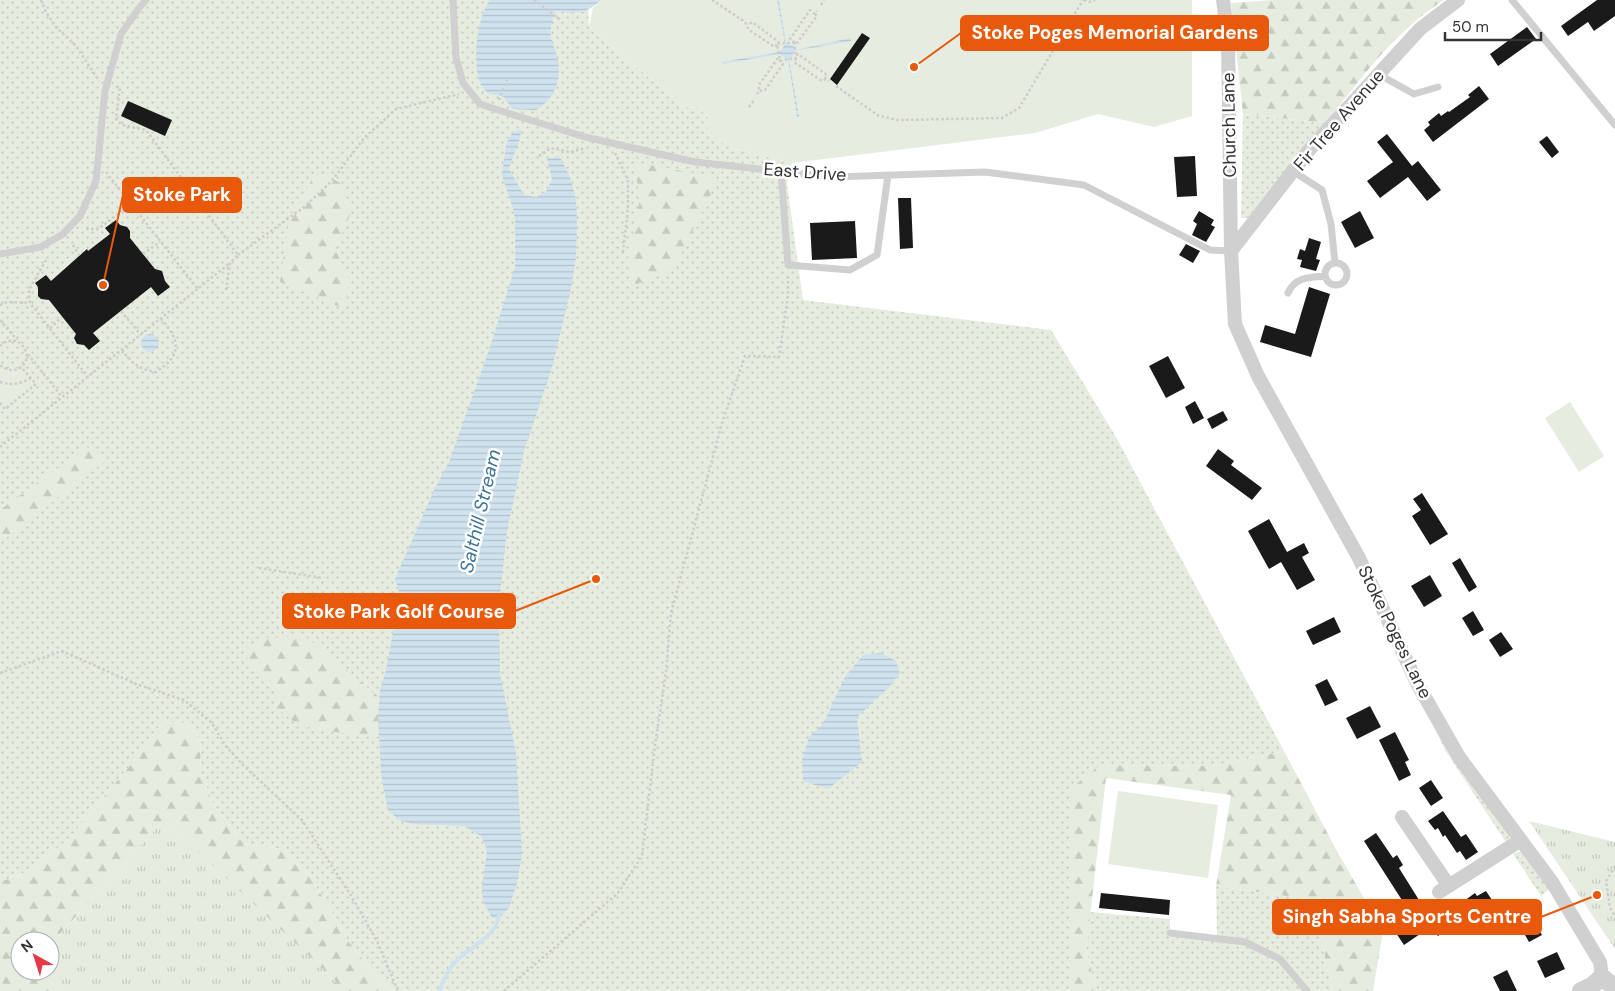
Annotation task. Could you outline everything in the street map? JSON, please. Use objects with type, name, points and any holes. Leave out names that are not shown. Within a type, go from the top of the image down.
[{"type":"street","name":"Church Lane","points":[[1223,0],[1228,38],[1231,251]]},
{"type":"street","name":"Fir Tree Avenue","points":[[1231,251],[1294,172],[1310,148],[1420,28],[1458,0]]},
{"type":"street","name":"Stoke Poges Lane","points":[[1231,251],[1235,324],[1258,376],[1359,558],[1418,685],[1459,757],[1552,882],[1600,962],[1608,982]]},
{"type":"street","points":[[1404,826],[1444,889],[1521,840]]},
{"type":"street","points":[[1581,991],[1608,982]]},
{"type":"lane","points":[[0,254],[41,247],[63,234],[80,216],[96,181],[105,90],[122,34],[146,0]]},
{"type":"lane","name":"East Drive","points":[[453,0],[456,58],[463,83],[480,104],[603,141],[695,162],[833,177],[985,172],[1084,184],[1210,250],[1231,251]]},
{"type":"lane","points":[[1512,0],[1615,125]]},
{"type":"lane","points":[[1378,74],[1414,94],[1438,87]]},
{"type":"lane","points":[[781,171],[788,265],[850,270],[877,255],[888,175]]},
{"type":"lane","points":[[1294,172],[1322,190],[1331,224],[1335,263]]},
{"type":"lane","points":[[1335,263],[1342,265],[1346,270],[1345,280],[1339,284],[1332,284],[1325,276],[1329,266],[1335,263]]},
{"type":"lane","points":[[1288,293],[1291,286],[1298,280],[1325,276]]},
{"type":"lane","points":[[1170,933],[1245,942],[1280,959],[1307,991]]},
{"type":"path","points":[[41,0],[56,27],[76,46],[105,90]]},
{"type":"path","points":[[534,0],[562,21]]},
{"type":"path","points":[[712,0],[748,25],[749,30],[775,47],[777,44],[794,42],[796,44],[817,16],[816,12],[810,10],[790,40],[794,42],[796,58],[794,62],[822,81],[827,80],[827,76],[798,54],[796,58],[780,61],[778,58],[759,85],[758,92],[765,90],[783,64],[780,61],[777,44],[779,42],[752,22],[748,25]]},
{"type":"path","points":[[821,5],[824,0]]},
{"type":"path","points":[[836,86],[879,116],[898,120],[1002,118],[1019,108],[1083,0],[1089,2],[1095,0]]},
{"type":"path","points":[[499,99],[507,80]]},
{"type":"path","points":[[108,82],[120,88],[116,119],[122,125],[146,130],[238,255]]},
{"type":"path","points":[[0,447],[230,264],[238,255],[304,207],[331,182],[364,138],[396,109],[470,91]]},
{"type":"path","points":[[749,107],[754,100]]},
{"type":"path","points":[[539,156],[551,148],[570,152],[584,149],[603,141],[616,154],[628,180],[628,208],[623,252]]},
{"type":"path","points":[[98,162],[198,289]]},
{"type":"path","points":[[86,229],[98,228],[131,204]]},
{"type":"path","points":[[143,254],[160,242]]},
{"type":"path","points":[[73,245],[80,255]]},
{"type":"path","points":[[46,260],[29,290],[30,303],[88,377]]},
{"type":"path","points":[[226,290],[230,264]]},
{"type":"path","points":[[504,991],[618,893],[642,856],[654,745],[666,672],[671,613],[722,423],[745,356],[779,357],[788,295],[788,265]]},
{"type":"path","points":[[0,306],[7,302],[30,303]]},
{"type":"path","points":[[121,311],[141,335]]},
{"type":"path","points":[[50,328],[62,317]]},
{"type":"path","points":[[122,350],[132,362],[143,370],[156,372],[168,364],[176,350],[176,340],[170,329],[161,319]]},
{"type":"path","points":[[0,320],[25,348],[62,397]]},
{"type":"path","points":[[1,343],[17,341]]},
{"type":"path","points":[[0,365],[13,371],[25,363],[27,353]]},
{"type":"path","points":[[0,403],[5,410],[36,384],[21,367]]},
{"type":"path","points":[[0,382],[13,385],[30,378]]},
{"type":"path","points":[[260,568],[322,578]]},
{"type":"path","points":[[0,673],[62,651],[136,684],[184,700],[212,722],[225,745],[244,768],[302,820],[350,894],[377,941],[398,991]]},
{"type":"path","points":[[1615,866],[1606,881],[1610,908],[1615,916]]},
{"type":"green space","points":[[0,0],[588,0],[589,27],[684,107],[698,108],[708,117],[731,148],[792,163],[787,184],[803,300],[1051,330],[1116,437],[1284,751],[1212,766],[1100,765],[1070,991],[392,991],[367,965],[349,942],[306,871],[281,849],[244,844],[213,804],[201,772],[200,740],[186,723],[162,722],[142,751],[67,841],[22,874],[0,882]]},
{"type":"green space","points":[[601,0],[1192,0],[1192,116],[1154,127],[1098,114],[1035,133],[792,163],[731,148],[719,141],[705,125],[708,117],[698,108],[684,107],[589,27],[593,8]]},
{"type":"green space","points":[[1273,0],[1444,0],[1426,12],[1394,41],[1366,72],[1326,123],[1243,114],[1231,3]]},
{"type":"green space","points":[[1243,114],[1326,123],[1253,218],[1241,218]]},
{"type":"green space","points":[[634,162],[715,177],[711,194],[673,270],[632,286],[627,263],[640,199]]},
{"type":"green space","points":[[317,171],[342,184],[351,213],[335,249],[350,281],[343,308],[280,282],[290,217]]},
{"type":"green space","points":[[0,365],[10,370],[21,367],[36,384],[5,409],[0,403]]},
{"type":"green space","points":[[1570,402],[1604,456],[1579,472],[1545,418]]},
{"type":"green space","points":[[87,447],[105,461],[0,543],[0,510]]},
{"type":"green space","points":[[305,636],[381,699],[377,738],[301,727],[279,710],[272,686],[251,664],[242,650],[264,638]]},
{"type":"green space","points":[[162,722],[186,723],[200,740],[201,772],[213,804],[244,844],[281,849],[306,871],[349,942],[367,965],[392,991],[327,991],[335,981],[164,820],[60,934],[60,931],[10,931],[10,981],[50,981],[60,991],[0,991],[0,882],[22,874],[67,841],[142,751]]},
{"type":"green space","points":[[1441,730],[1510,836],[1507,844],[1445,750],[1436,731]]},
{"type":"green space","points":[[1284,751],[1338,853],[1383,931],[1373,991],[1332,991],[1313,900],[1216,886],[1231,795],[1106,778],[1086,950],[1097,991],[1070,991],[1069,790],[1100,765],[1212,766]]},
{"type":"green space","points":[[1118,791],[1218,805],[1208,878],[1108,864]]},
{"type":"green space","points":[[164,820],[336,981],[327,991],[60,991],[50,981],[60,981],[60,934]]},
{"type":"green space","points":[[1529,821],[1615,842],[1615,949]]},
{"type":"green space","points":[[1524,850],[1552,887],[1541,896],[1513,854]]},
{"type":"green space","points":[[1216,886],[1313,900],[1332,991],[1097,991],[1086,950],[1090,912],[1170,919],[1170,933],[1217,937]]},
{"type":"water","points":[[490,0],[601,0],[585,11],[555,11],[551,35],[559,64],[558,80],[548,100],[536,110],[512,109],[504,97],[485,91],[479,80],[476,56],[477,43],[485,8]]},
{"type":"water","points":[[777,0],[779,0],[786,44],[789,43],[795,50],[851,38],[851,41],[795,51],[791,59],[789,59],[799,116],[797,117],[788,59],[780,54],[723,64],[722,62],[780,52],[785,44]]},
{"type":"water","points":[[521,129],[509,169],[524,195],[536,197],[546,192],[552,179],[547,158],[560,157],[570,177],[576,199],[576,257],[571,289],[552,368],[524,451],[507,531],[499,603],[500,673],[516,753],[522,854],[517,883],[509,908],[499,918],[492,918],[483,901],[482,887],[487,850],[481,836],[464,826],[414,824],[401,821],[388,811],[381,774],[378,717],[380,690],[386,670],[400,594],[395,579],[435,488],[449,462],[490,347],[515,267],[515,219],[502,176],[506,145],[512,133]]},
{"type":"water","points":[[150,334],[156,337],[159,343],[156,349],[150,352],[144,349],[141,343],[144,337]]},
{"type":"water","points":[[881,653],[896,661],[900,673],[889,687],[857,717],[862,762],[828,789],[803,781],[802,759],[809,737],[823,724],[845,677],[863,655]]},
{"type":"building","points":[[1597,0],[1615,0],[1615,16],[1594,31],[1588,22],[1568,36],[1561,26]]},
{"type":"building","points":[[1527,27],[1536,39],[1498,66],[1490,54]]},
{"type":"building","points":[[862,33],[870,38],[837,85],[830,79]]},
{"type":"building","points":[[1479,86],[1489,99],[1433,142],[1424,130],[1430,125],[1428,122],[1439,113],[1441,116],[1449,112],[1470,97],[1468,95]]},
{"type":"building","points":[[128,101],[172,120],[165,136],[121,116]]},
{"type":"building","points":[[1387,134],[1412,166],[1418,161],[1441,190],[1427,201],[1408,177],[1380,198],[1367,181],[1393,162],[1377,142]]},
{"type":"building","points":[[1547,136],[1559,152],[1552,158],[1539,142]]},
{"type":"building","points":[[1195,156],[1197,196],[1177,197],[1174,157]]},
{"type":"building","points":[[898,198],[911,198],[913,248],[900,249]]},
{"type":"building","points":[[1199,211],[1214,220],[1211,225],[1215,227],[1206,242],[1192,235],[1197,224],[1193,221]]},
{"type":"building","points":[[1360,211],[1374,238],[1355,248],[1341,222]]},
{"type":"building","points":[[116,220],[120,225],[127,227],[130,231],[130,238],[155,269],[162,271],[165,281],[170,287],[158,296],[151,287],[93,333],[100,341],[89,350],[84,345],[77,344],[74,338],[76,334],[49,300],[41,299],[38,296],[38,287],[35,283],[46,275],[51,281],[87,249],[88,251],[110,234],[105,228]]},
{"type":"building","points":[[855,221],[857,258],[812,260],[810,223]]},
{"type":"building","points":[[1309,238],[1321,242],[1316,259],[1320,260],[1316,271],[1300,267],[1302,260],[1297,259],[1300,249],[1305,251]]},
{"type":"building","points":[[1186,244],[1200,251],[1193,263],[1179,255]]},
{"type":"building","points":[[1309,287],[1330,294],[1311,357],[1260,342],[1265,325],[1295,334]]},
{"type":"building","points":[[1168,356],[1185,388],[1166,398],[1149,366]]},
{"type":"building","points":[[1195,401],[1204,418],[1193,424],[1185,407]]},
{"type":"building","points":[[1223,411],[1228,420],[1212,429],[1207,419]]},
{"type":"building","points":[[1218,449],[1234,461],[1231,465],[1262,488],[1252,500],[1206,466]]},
{"type":"building","points":[[1422,493],[1448,534],[1430,545],[1412,516],[1421,510],[1413,499]]},
{"type":"building","points":[[1269,519],[1287,552],[1304,543],[1309,553],[1302,557],[1315,580],[1297,590],[1281,562],[1269,569],[1248,531]]},
{"type":"building","points":[[1460,558],[1477,587],[1469,592],[1452,563]]},
{"type":"building","points":[[1430,575],[1442,596],[1424,607],[1411,586]]},
{"type":"building","points":[[1473,611],[1484,630],[1473,636],[1462,618]]},
{"type":"building","points":[[1334,617],[1341,632],[1313,645],[1306,631]]},
{"type":"building","points":[[1501,632],[1513,649],[1500,657],[1489,640]]},
{"type":"building","points":[[1327,679],[1338,700],[1325,706],[1315,685]]},
{"type":"building","points":[[1370,706],[1381,727],[1357,739],[1346,718]]},
{"type":"building","points":[[1395,732],[1409,760],[1405,762],[1411,775],[1399,781],[1379,740]]},
{"type":"building","points":[[1431,780],[1443,798],[1431,806],[1419,788]]},
{"type":"building","points":[[1443,811],[1461,837],[1466,834],[1478,852],[1466,860],[1460,851],[1457,853],[1445,835],[1443,837],[1438,828],[1435,830],[1428,821]]},
{"type":"building","points":[[1376,833],[1393,858],[1397,855],[1403,865],[1399,868],[1419,900],[1407,908],[1364,841]]},
{"type":"building","points":[[1486,891],[1494,903],[1474,916],[1464,901],[1475,893],[1477,896]]},
{"type":"building","points":[[1101,893],[1170,900],[1169,915],[1099,908]]},
{"type":"building","points":[[1448,912],[1456,924],[1438,936],[1430,924]]},
{"type":"building","points":[[1529,912],[1542,935],[1529,942],[1516,919]]},
{"type":"building","points":[[1408,916],[1420,934],[1404,945],[1392,927]]},
{"type":"building","points":[[1557,952],[1565,969],[1545,978],[1537,961]]},
{"type":"building","points":[[1507,970],[1517,991],[1500,991],[1493,977]]},
{"type":"waterway","name":"Salthill Stream","points":[[439,991],[452,966],[493,930],[499,914]]},
{"type":"place","name":"Stoke Poges Memorial Gardens","points":[[914,67]]},
{"type":"place","name":"Stoke Park","points":[[103,285]]},
{"type":"place","name":"Stoke Park Golf Course","points":[[596,579]]},
{"type":"place","name":"Singh Sabha Sports Centre","points":[[1597,895]]}]
